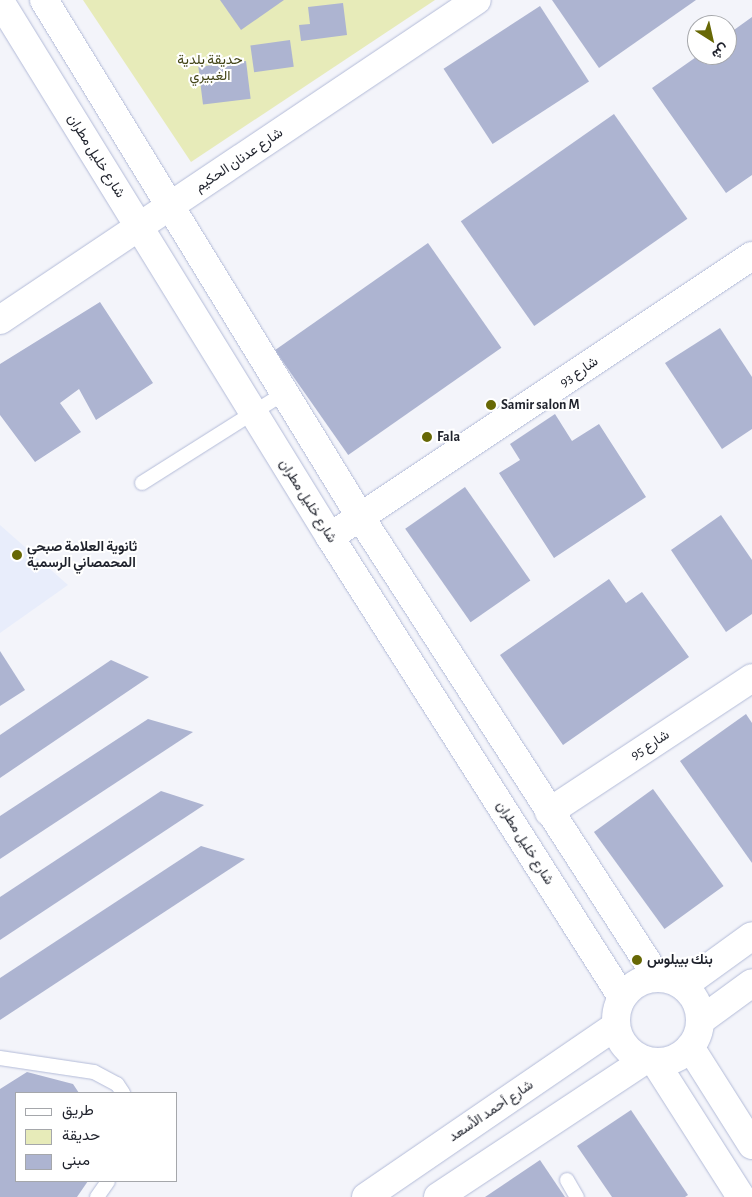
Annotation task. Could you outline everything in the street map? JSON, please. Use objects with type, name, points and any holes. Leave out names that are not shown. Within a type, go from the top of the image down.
[{"type":"street","points":[[44,0],[286,392],[361,518],[548,812],[657,977]]},
{"type":"street","name":"شارع عدنان الحكيم","points":[[0,320],[477,0]]},
{"type":"street","name":"شارع خليل مطران","points":[[4,4],[330,537],[622,997]]},
{"type":"street","name":"شارع 93","points":[[330,537],[752,256]]},
{"type":"street","name":"شارع 95","points":[[548,812],[752,678]]},
{"type":"street","points":[[683,986],[752,936]]},
{"type":"street","points":[[445,1195],[650,1061],[670,1060],[690,1047],[700,1021],[696,1001],[683,986],[657,977],[637,983],[622,997],[616,1026],[626,1047],[650,1061],[742,1197]]},
{"type":"street","points":[[700,1021],[752,983]]},
{"type":"street","name":"شارع أحمد الأسعد","points":[[366,1197],[616,1026]]},
{"type":"street","points":[[690,1047],[752,1145]]},
{"type":"lane","points":[[142,483],[286,392]]},
{"type":"lane","points":[[0,1058],[94,1072],[117,1084],[122,1092]]},
{"type":"lane","points":[[567,1180],[577,1197]]},
{"type":"lane","points":[[97,1197],[107,1182]]},
{"type":"shaded area","name":"ثانوية العلامة صبحي المحمصاني الرسمية","points":[[0,525],[68,585],[0,633]]},
{"type":"green space","name":"حديقة بلدية الغبيري","points":[[83,0],[435,0],[191,162]]},
{"type":"building","points":[[220,0],[284,0],[241,30]]},
{"type":"building","points":[[552,0],[696,0],[599,68]]},
{"type":"building","points":[[343,3],[347,35],[301,41],[299,25],[310,24],[308,7]]},
{"type":"building","points":[[540,6],[589,81],[493,144],[444,69]]},
{"type":"building","points":[[752,17],[752,175],[726,193],[652,88],[687,63],[687,65],[737,65],[737,28]]},
{"type":"building","points":[[290,40],[294,67],[254,72],[250,46]]},
{"type":"building","points":[[246,61],[251,99],[203,105],[198,67]]},
{"type":"building","points":[[614,114],[687,219],[534,326],[461,221]]},
{"type":"building","points":[[428,243],[501,348],[348,455],[275,350]]},
{"type":"building","points":[[100,302],[153,383],[96,420],[79,389],[60,403],[81,432],[35,462],[0,415],[0,364]]},
{"type":"building","points":[[720,328],[752,377],[752,429],[722,449],[665,363]]},
{"type":"building","points":[[555,414],[572,441],[599,424],[646,497],[554,558],[499,473],[520,460],[510,444]]},
{"type":"building","points":[[465,487],[530,580],[471,622],[405,529]]},
{"type":"building","points":[[721,515],[752,560],[752,614],[726,632],[671,550]]},
{"type":"building","points":[[609,579],[626,603],[642,592],[689,657],[563,745],[500,655]]},
{"type":"building","points":[[0,651],[25,690],[0,706]]},
{"type":"building","points":[[111,660],[149,677],[0,778],[0,735]]},
{"type":"building","points":[[746,714],[752,723],[752,863],[680,761]]},
{"type":"building","points":[[148,719],[193,732],[0,859],[0,816]]},
{"type":"building","points":[[653,789],[724,886],[664,929],[594,832]]},
{"type":"building","points":[[161,791],[204,805],[0,940],[0,897]]},
{"type":"building","points":[[201,846],[245,859],[0,1020],[0,978]]},
{"type":"building","points":[[27,1072],[73,1084],[78,1092],[15,1092],[15,1182],[87,1182],[77,1197],[0,1197],[0,1089]]},
{"type":"building","points":[[631,1110],[688,1195],[685,1197],[612,1197],[577,1146]]},
{"type":"building","points":[[540,1160],[565,1197],[485,1197]]},
{"type":"place","name":"Samir salon M","points":[[491,405]]},
{"type":"place","name":"Fala","points":[[427,437]]},
{"type":"place","name":"ثانوية العلامة صبحي المحمصاني الرسمية","points":[[17,555]]},
{"type":"place","name":"بنك بيبلوس","points":[[637,960]]}]
